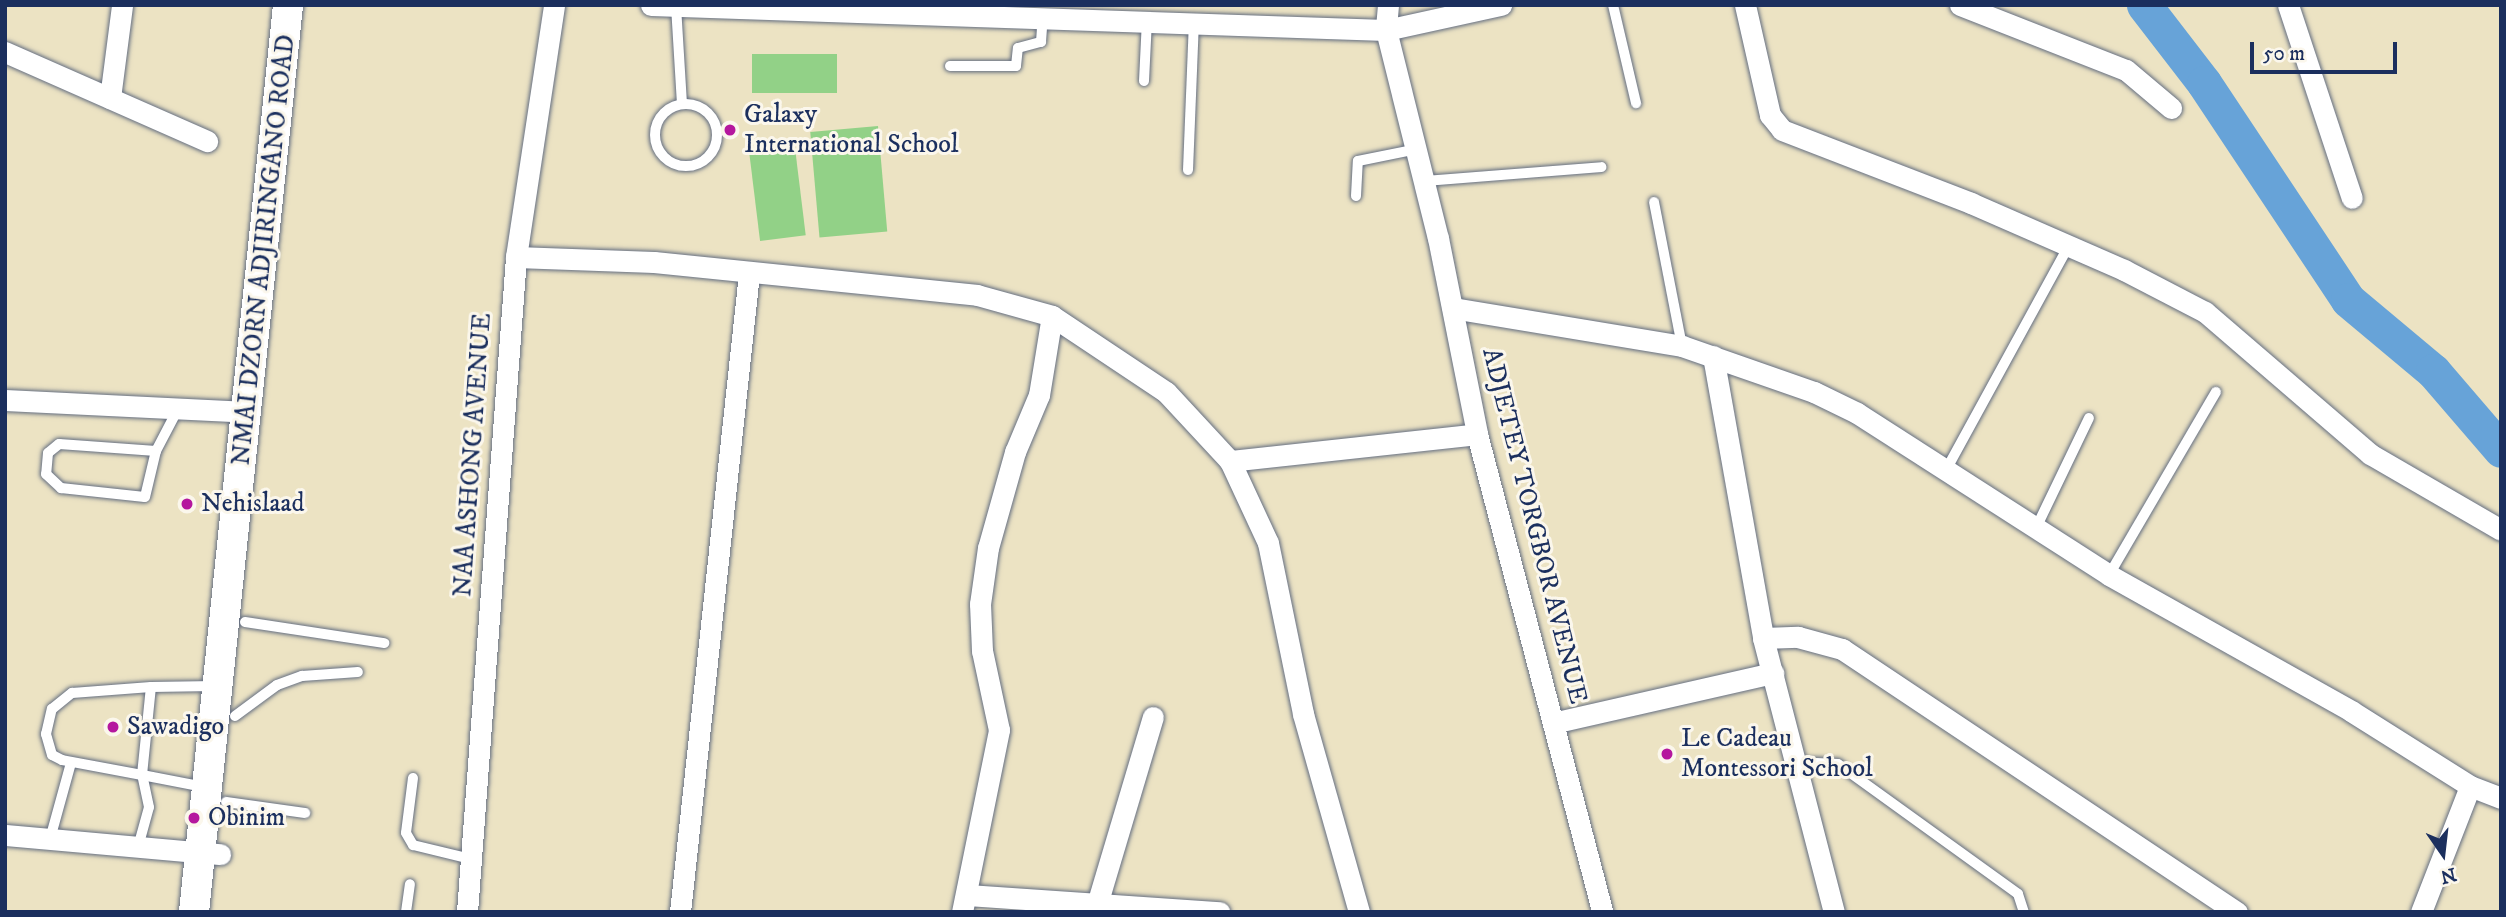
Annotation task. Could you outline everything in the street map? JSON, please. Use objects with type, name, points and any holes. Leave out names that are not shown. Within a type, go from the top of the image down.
[{"type":"main road","name":"NMAI DZORN ADJIRINGANO ROAD","points":[[194,912],[210,853],[216,795],[218,686],[288,5]]},
{"type":"main road","name":"NMAI DZORN ADJIRINGANO ROAD","points":[[216,795],[235,716],[309,5]]},
{"type":"main road","name":"NMAI DZORN ADJIRINGANO ROAD","points":[[210,853],[214,912]]},
{"type":"street","points":[[110,98],[122,5]]},
{"type":"street","name":"NAA ASHONG AVENUE","points":[[467,912],[516,257],[554,5]]},
{"type":"street","points":[[651,5],[1043,10],[1194,22],[1256,15],[1386,30],[1501,5]]},
{"type":"street","name":"ADJETEY TORGBOR AVENUE","points":[[1388,5],[1386,30],[1454,308],[1477,434],[1602,912]]},
{"type":"street","points":[[1745,5],[1774,124],[2069,246],[2205,312],[2370,454],[2501,530]]},
{"type":"street","points":[[1960,5],[2126,70],[2171,108]]},
{"type":"street","points":[[2288,5],[2352,198]]},
{"type":"street","points":[[5,52],[207,141]]},
{"type":"street","points":[[516,257],[654,262],[749,274],[977,295],[1052,316],[1166,392],[1230,461],[1268,543],[1303,714],[1359,912]]},
{"type":"street","points":[[680,912],[749,274]]},
{"type":"street","points":[[1454,308],[1682,346],[1814,392],[1857,413],[2109,575],[2351,711],[2470,786],[2501,798]]},
{"type":"street","points":[[1052,316],[1039,395],[1016,452],[985,570],[980,604],[982,651],[999,730],[965,904],[1098,901],[1219,912]]},
{"type":"street","points":[[1713,356],[1763,638],[1834,912]]},
{"type":"street","points":[[5,400],[248,412]]},
{"type":"street","points":[[1230,461],[1477,434]]},
{"type":"street","points":[[1763,638],[1798,637],[1842,649],[2237,912]]},
{"type":"street","points":[[1553,723],[1773,673]]},
{"type":"street","points":[[1098,901],[1153,718]]},
{"type":"street","points":[[2421,912],[2470,786]]},
{"type":"street","points":[[5,835],[210,853]]},
{"type":"lane","points":[[1613,5],[1636,103]]},
{"type":"lane","points":[[676,6],[682,104]]},
{"type":"lane","points":[[950,66],[1016,66],[1018,48],[1041,42],[1043,10]]},
{"type":"lane","points":[[1144,81],[1147,20]]},
{"type":"lane","points":[[1188,170],[1194,22]]},
{"type":"lane","points":[[682,104],[701,107],[718,130],[708,157],[691,166],[672,163],[655,139],[664,112],[682,104]]},
{"type":"lane","points":[[1356,196],[1358,161],[1417,149]]},
{"type":"lane","points":[[1424,181],[1601,167]]},
{"type":"lane","points":[[1654,202],[1682,346]]},
{"type":"lane","points":[[1946,470],[2069,246]]},
{"type":"lane","points":[[2109,575],[2216,392]]},
{"type":"lane","points":[[156,451],[59,444],[48,453],[46,474],[61,488],[138,499],[148,493],[156,451],[178,409]]},
{"type":"lane","points":[[2036,527],[2089,418]]},
{"type":"lane","points":[[245,622],[384,643]]},
{"type":"lane","points":[[235,716],[277,685],[302,676],[358,672]]},
{"type":"lane","points":[[218,686],[82,691],[60,700],[52,709],[48,747],[52,755],[71,763],[142,775],[216,795],[305,813]]},
{"type":"lane","points":[[138,846],[149,807],[142,775],[152,688]]},
{"type":"lane","points":[[1796,762],[1838,764],[2018,894],[2024,912]]},
{"type":"lane","points":[[50,839],[71,763]]},
{"type":"lane","points":[[414,778],[406,833],[413,845],[471,859]]},
{"type":"lane","points":[[407,912],[410,884]]},
{"type":"green space","points":[[752,54],[837,54],[837,93],[752,93]]},
{"type":"green space","points":[[878,126],[887,232],[819,238],[810,132]]},
{"type":"green space","points":[[795,148],[806,235],[760,241],[749,154]]},
{"type":"waterway","points":[[2144,5],[2204,83],[2348,300],[2433,371],[2501,450]]},
{"type":"place","name":"Galaxy International School","points":[[730,130]]},
{"type":"place","name":"Nehislaad","points":[[187,504]]},
{"type":"place","name":"Sawadigo","points":[[113,727]]},
{"type":"place","name":"Le Cadeau Montessori School","points":[[1667,754]]},
{"type":"place","name":"Obinim","points":[[194,818]]}]
